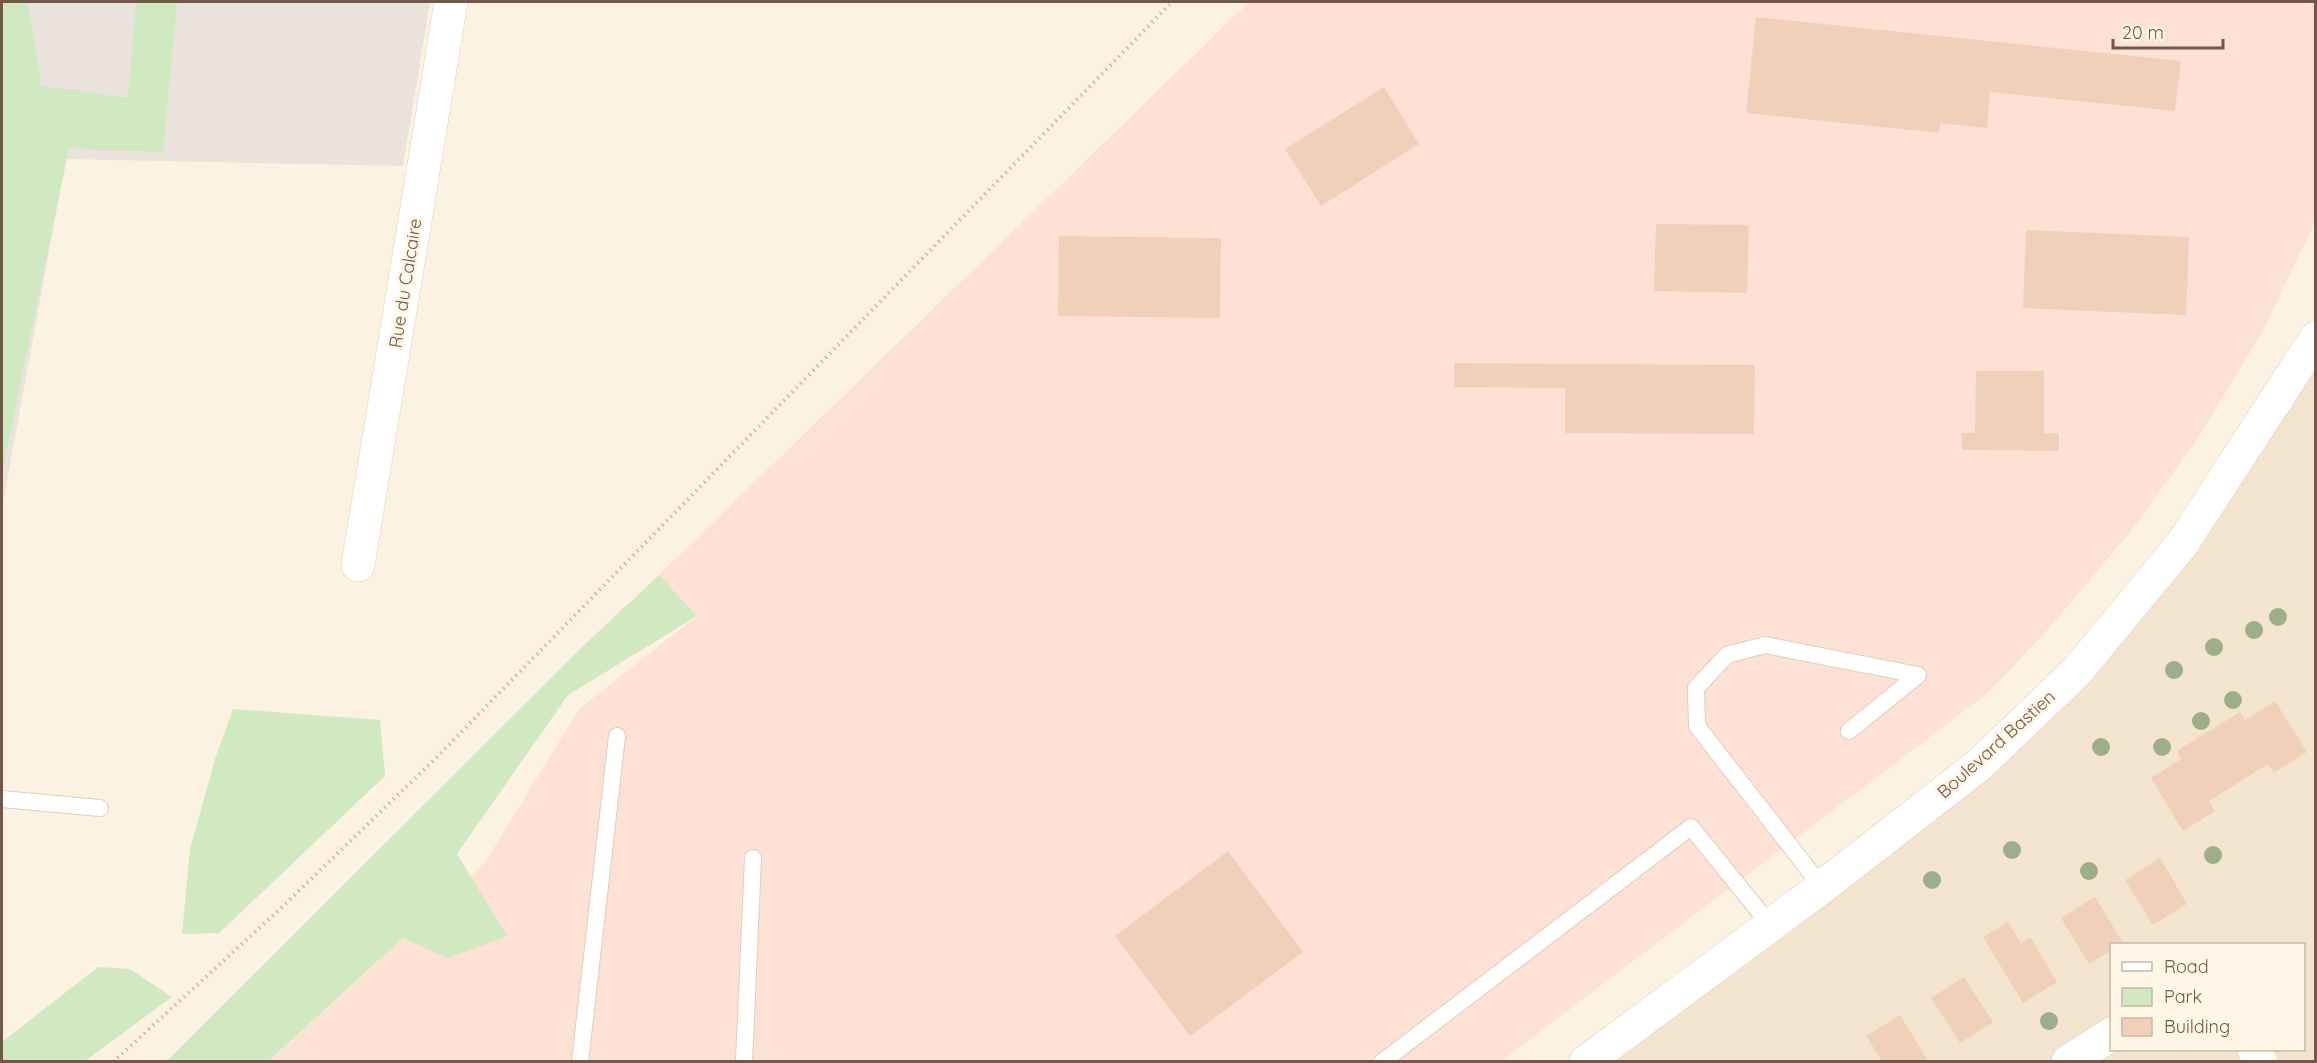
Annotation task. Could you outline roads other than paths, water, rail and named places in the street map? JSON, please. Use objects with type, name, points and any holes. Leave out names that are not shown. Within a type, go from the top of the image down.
[{"type":"main road","name":"Rue du Calcaire","points":[[358,565],[451,2]]},
{"type":"main road","name":"Boulevard Bastien","points":[[1586,1062],[1771,926],[1979,765],[2077,671],[2182,544],[2316,338]]},
{"type":"main road","points":[[2068,1062],[2110,1035]]},
{"type":"lane","points":[[1822,887],[1697,726],[1696,688],[1727,655],[1765,645],[1918,675],[1849,731]]},
{"type":"lane","points":[[580,1062],[617,736]]},
{"type":"lane","points":[[2,799],[100,808]]},
{"type":"lane","points":[[1382,1062],[1691,826],[1771,926]]},
{"type":"lane","points":[[744,1062],[753,858]]}]
